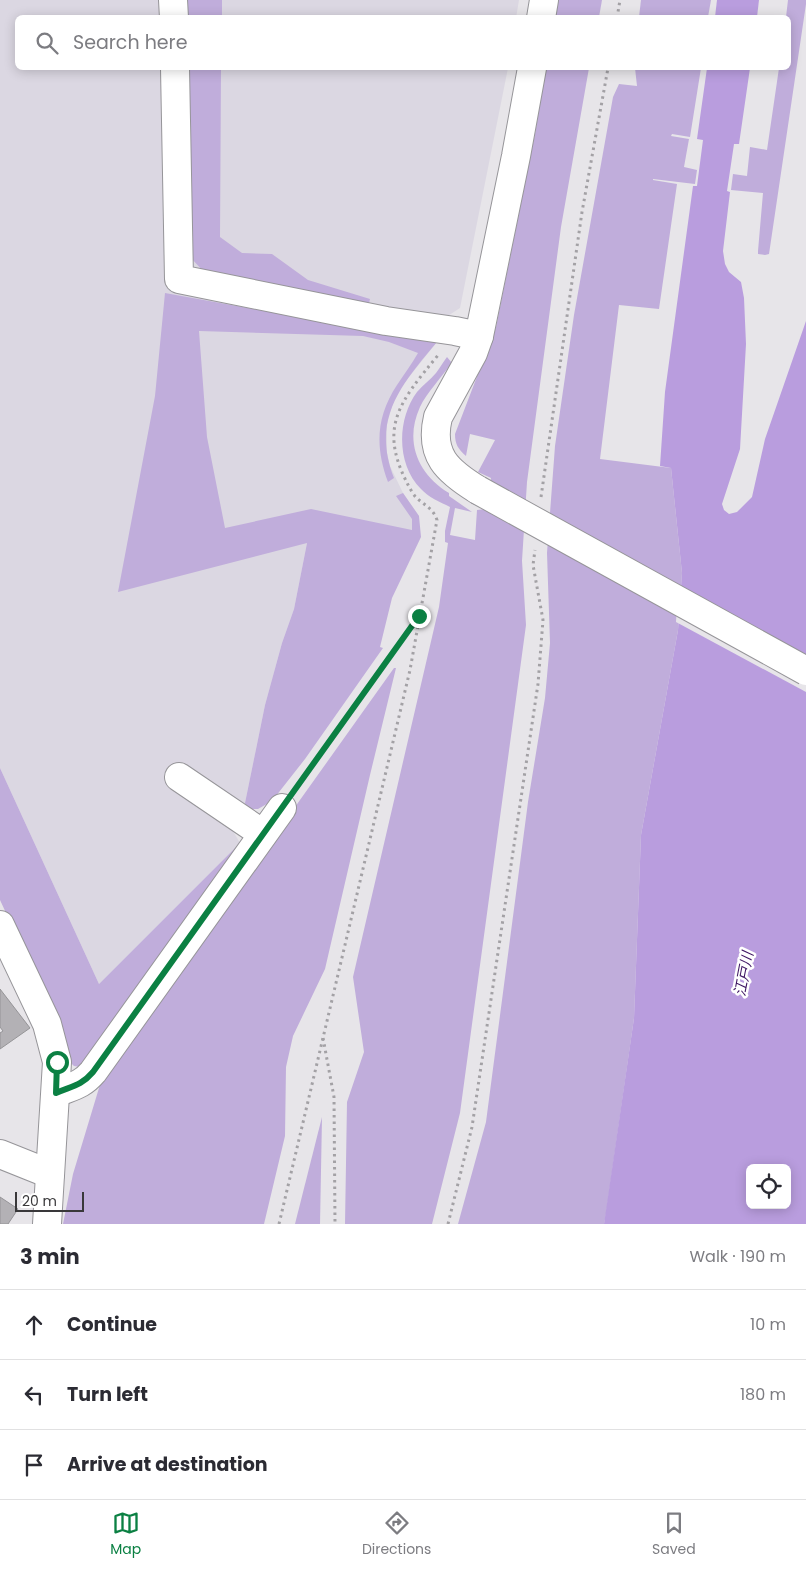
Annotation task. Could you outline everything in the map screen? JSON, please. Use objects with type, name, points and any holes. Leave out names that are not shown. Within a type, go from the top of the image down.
[{"type":"street","points":[[173,0],[174,15]]},
{"type":"street","points":[[542,15],[544,0]]},
{"type":"street","points":[[175,70],[179,278],[386,321],[455,330],[479,336]]},
{"type":"street","points":[[532,70],[479,336],[473,353],[438,417],[435,428],[435,442],[438,454],[443,462],[462,480],[478,490],[806,671]]},
{"type":"street","points":[[179,777],[263,834]]},
{"type":"street","points":[[56,1093],[86,1081],[282,808]]},
{"type":"street","points":[[0,925],[47,1024],[57,1062],[47,1224]]},
{"type":"street","points":[[0,1154],[50,1174]]},
{"type":"path","points":[[618,15],[620,0]]},
{"type":"path","points":[[540,501],[582,212],[608,70]]},
{"type":"path","points":[[279,1224],[410,670],[437,520]]},
{"type":"path","points":[[448,1224],[472,1127],[538,684],[543,620],[533,565],[535,547]]},
{"type":"path","points":[[282,808],[419,616]]},
{"type":"path","points":[[323,1037],[334,1097],[335,1224]]},
{"type":"shaded area","points":[[0,0],[519,0],[516,15],[15,15],[15,70],[508,70],[460,308],[443,319],[437,342],[401,387],[393,403],[387,424],[387,453],[390,466],[403,493],[419,516],[412,530],[307,543],[294,609],[282,643],[265,705],[245,803],[230,826],[240,843],[99,984],[0,768]]},
{"type":"shaded area","points":[[187,0],[222,0],[222,15],[187,15]]},
{"type":"shaded area","points":[[558,0],[602,0],[599,15],[555,15]]},
{"type":"shaded area","points":[[641,0],[711,0],[708,15],[639,15]]},
{"type":"shaded area","points":[[788,0],[806,0],[769,254],[765,255],[758,254],[763,193],[731,190],[733,174],[747,176],[750,147],[767,150],[779,70],[791,70],[791,15],[786,15]]},
{"type":"shaded area","points":[[188,70],[221,70],[220,237],[242,253],[272,254],[308,280],[370,299],[369,303],[205,273],[190,257]]},
{"type":"shaded area","points":[[546,70],[589,70],[561,227],[527,482],[522,561],[526,625],[460,1113],[432,1224],[345,1224],[347,1102],[364,1052],[353,977],[439,607],[448,543],[445,542],[445,531],[450,507],[427,494],[413,479],[403,454],[403,428],[410,403],[447,357],[452,363],[430,391],[420,407],[415,420],[414,445],[422,467],[429,476],[449,493],[449,496],[472,512],[455,508],[450,535],[475,540],[477,510],[486,509],[491,478],[478,472],[495,440],[470,434],[466,456],[458,446],[455,434],[496,327],[535,134]]},
{"type":"shaded area","points":[[635,70],[701,70],[690,137],[672,134],[671,136],[689,139],[684,167],[697,170],[695,184],[653,179],[677,184],[659,309],[619,305],[600,459],[671,468],[682,573],[678,630],[641,835],[634,1018],[606,1214],[604,1224],[458,1224],[486,1122],[528,802],[545,698],[550,643],[547,553],[555,446],[574,315],[613,97],[619,84],[637,86]]},
{"type":"shaded area","points":[[165,293],[437,342],[412,373],[393,404],[388,420],[386,438],[388,457],[394,478],[388,482],[381,457],[381,421],[390,397],[418,353],[389,342],[363,336],[199,331],[207,437],[225,528],[311,509],[412,530],[412,519],[396,496],[403,493],[419,516],[421,537],[392,598],[380,647],[383,648],[305,759],[272,801],[258,809],[246,808],[245,803],[265,705],[282,643],[294,609],[307,543],[118,592],[155,396]]},
{"type":"shaded area","points":[[394,668],[396,668],[325,969],[293,1036],[286,1067],[285,1136],[264,1224],[63,1224],[73,1174],[102,1078]]},
{"type":"shaded area","points":[[0,768],[99,984],[240,843],[80,1067],[74,1066],[68,1060],[66,1042],[0,900]]},
{"type":"shaded area","points":[[322,1117],[320,1224],[295,1224]]},
{"type":"water","points":[[717,0],[759,0],[757,15],[715,15]]},
{"type":"water","name":"江戸川","points":[[707,70],[750,70],[739,144],[734,144],[727,191],[730,192],[723,251],[725,264],[729,272],[741,282],[744,298],[746,344],[740,449],[722,504],[724,510],[729,514],[737,512],[752,497],[765,439],[806,321],[806,1224],[604,1224],[634,1018],[641,835],[678,630],[682,573],[671,468],[660,466],[665,392],[693,186],[697,186],[703,140],[697,139]]},
{"type":"pier","points":[[678,587],[806,655],[806,692],[676,622]]},
{"type":"building","points":[[0,989],[30,1028],[0,1049],[0,1033],[3,1031],[0,1027]]},
{"type":"building","points":[[0,1197],[18,1209],[8,1224],[0,1224]]},
{"type":"route","points":[[57,1062],[56,1093],[86,1081],[419,616]]}]
